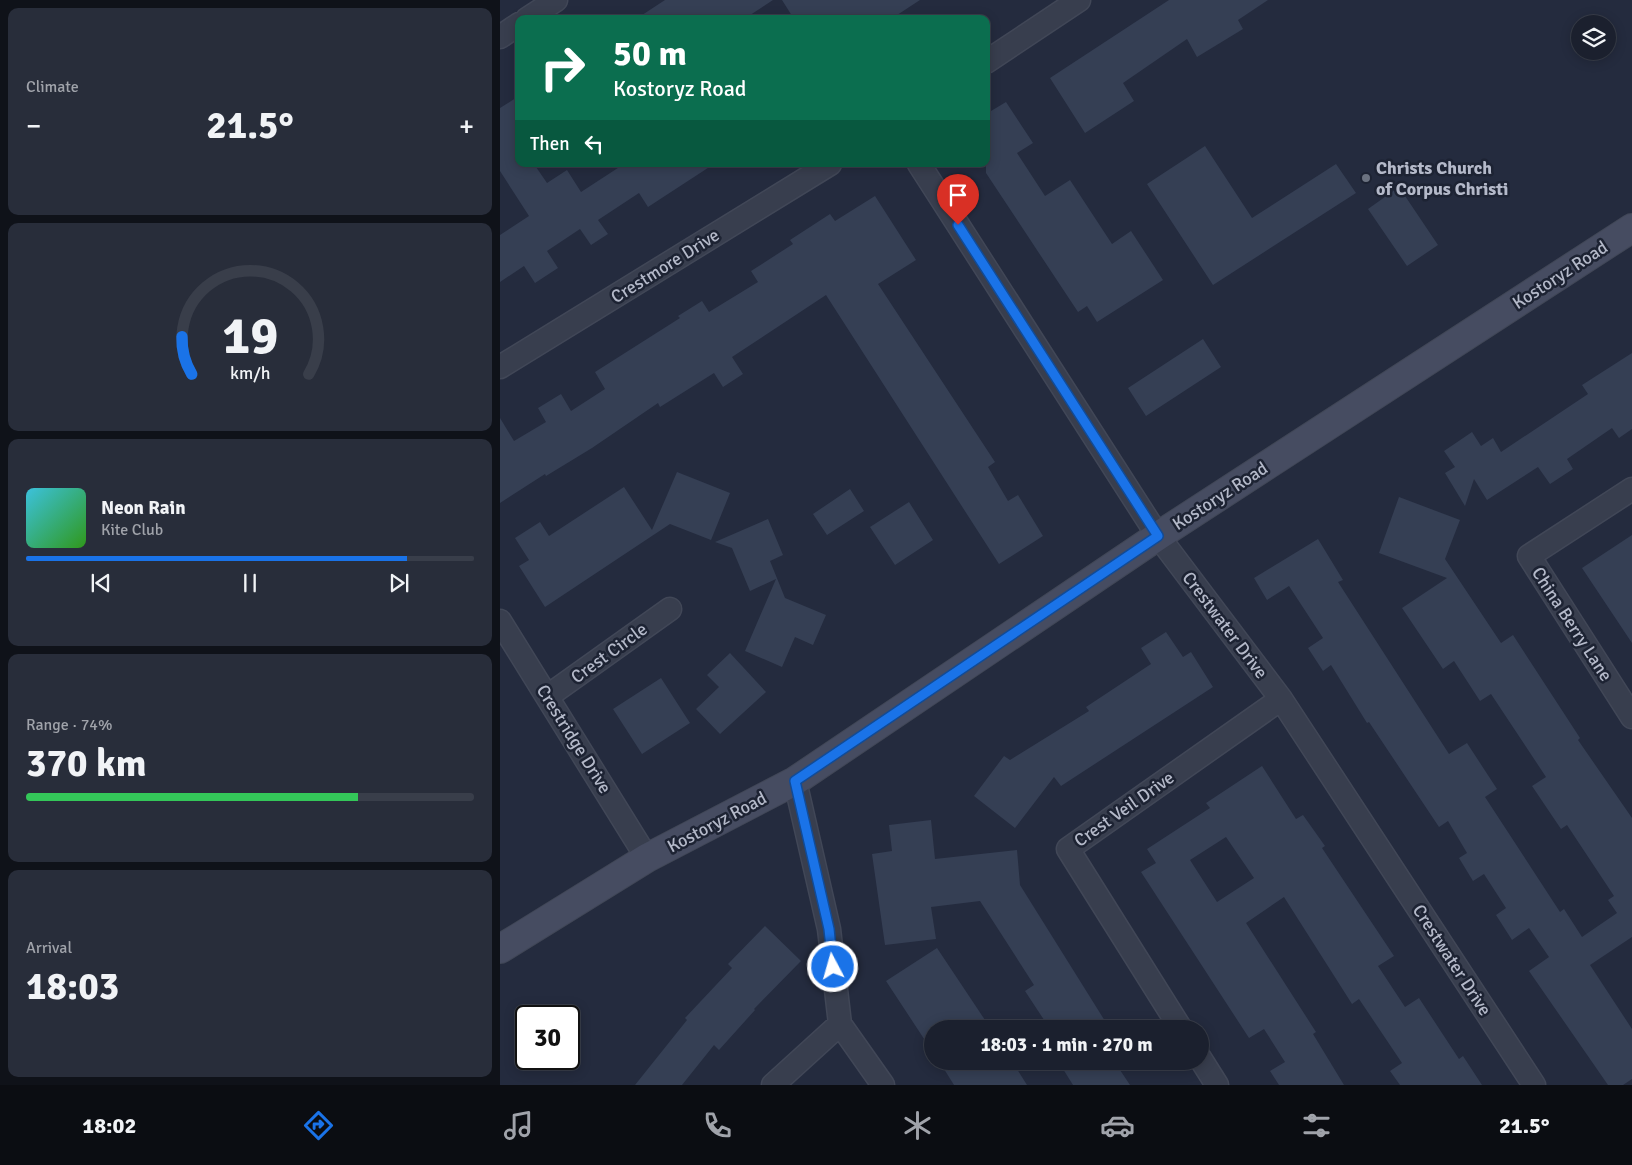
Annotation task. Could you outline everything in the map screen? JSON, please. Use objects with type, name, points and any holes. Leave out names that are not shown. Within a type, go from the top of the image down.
[{"type":"main road","name":"Kostoryz Road","points":[[500,949],[647,858],[795,781],[1158,536],[1632,228]]},
{"type":"street","points":[[533,15],[556,0]]},
{"type":"street","points":[[990,59],[1078,0]]},
{"type":"street","points":[[500,37],[515,27]]},
{"type":"street","name":"Crestmore Drive","points":[[500,367],[825,167]]},
{"type":"street","name":"Crestwater Drive","points":[[921,167],[1158,536],[1280,699],[1534,1085]]},
{"type":"street","name":"China Berry Lane","points":[[1632,489],[1529,556],[1632,717]]},
{"type":"street","name":"Crest Circle","points":[[548,696],[670,609]]},
{"type":"street","name":"Crestridge Drive","points":[[500,621],[647,858]]},
{"type":"street","name":"Crest Veil Drive","points":[[1175,1020],[1068,849],[1280,699]]},
{"type":"street","points":[[795,781],[829,929],[840,1024],[883,1085]]},
{"type":"street","points":[[773,1085],[840,1024]]},
{"type":"street","points":[[1208,1070],[1217,1085]]},
{"type":"building","points":[[665,0],[773,0],[750,15],[642,15]]},
{"type":"building","points":[[782,0],[920,0],[897,15],[791,15]]},
{"type":"building","points":[[1169,0],[1268,0],[1238,20],[1243,29],[1197,57],[1187,39],[1123,83],[1134,101],[1085,133],[1050,78]]},
{"type":"building","points":[[515,99],[515,167],[536,167],[547,183],[567,170],[581,192],[619,167],[709,167],[648,207],[639,193],[598,220],[608,234],[591,245],[580,229],[547,251],[558,268],[535,283],[524,266],[500,282],[500,235],[529,216],[500,171],[500,108]]},
{"type":"building","points":[[1006,102],[1033,143],[1017,153],[1045,196],[1070,180],[1112,244],[1131,231],[1163,280],[1097,322],[1087,306],[1078,312],[986,173],[986,167],[990,167],[990,112]]},
{"type":"building","points":[[1205,146],[1252,218],[1336,164],[1356,193],[1213,285],[1147,184]]},
{"type":"building","points":[[1399,187],[1438,245],[1407,266],[1368,209]]},
{"type":"building","points":[[875,196],[916,260],[878,284],[995,462],[988,467],[1008,501],[1018,495],[1043,536],[999,564],[826,295],[732,357],[743,374],[723,387],[714,373],[660,407],[658,403],[592,448],[546,476],[545,474],[500,503],[500,418],[514,441],[546,422],[538,408],[561,394],[571,411],[605,389],[595,372],[680,318],[678,316],[702,301],[709,312],[758,282],[751,271],[793,244],[790,240],[830,214],[835,221]]},
{"type":"building","points":[[1203,339],[1221,367],[1146,416],[1128,388]]},
{"type":"building","points":[[1632,353],[1632,429],[1619,438],[1612,428],[1567,459],[1573,469],[1550,484],[1538,467],[1487,500],[1474,479],[1465,506],[1445,473],[1455,467],[1444,451],[1472,432],[1481,446],[1493,438],[1501,452],[1588,394],[1582,385]]},
{"type":"building","points":[[677,472],[730,493],[711,540],[670,524],[545,607],[519,566],[529,560],[515,538],[540,522],[549,536],[624,487],[652,530]]},
{"type":"building","points":[[850,489],[864,511],[827,535],[813,514]]},
{"type":"building","points":[[1399,497],[1460,520],[1445,559],[1501,643],[1513,635],[1580,738],[1578,740],[1632,818],[1632,937],[1590,965],[1632,1029],[1632,1079],[1623,1085],[1608,1085],[1529,971],[1549,957],[1529,928],[1512,940],[1496,915],[1506,908],[1484,874],[1473,881],[1459,858],[1467,853],[1448,821],[1439,827],[1369,722],[1367,723],[1331,665],[1323,671],[1308,648],[1323,638],[1289,586],[1267,600],[1254,578],[1318,539],[1343,580],[1338,582],[1449,754],[1467,743],[1497,789],[1485,797],[1560,912],[1564,909],[1582,937],[1617,913],[1608,900],[1614,896],[1567,825],[1561,829],[1532,786],[1546,777],[1491,694],[1480,701],[1454,661],[1443,669],[1402,608],[1447,578],[1379,553]]},
{"type":"building","points":[[909,502],[933,540],[895,565],[870,527]]},
{"type":"building","points":[[768,519],[783,555],[770,561],[785,598],[826,615],[813,645],[795,637],[782,667],[745,651],[776,579],[750,591],[732,548],[715,542]]},
{"type":"building","points":[[1632,535],[1632,643],[1582,568]]},
{"type":"building","points":[[1166,632],[1183,657],[1191,652],[1213,687],[1061,786],[1054,777],[1015,828],[974,796],[1004,756],[1010,760],[1089,711],[1086,707],[1151,664],[1141,648]]},
{"type":"building","points":[[730,653],[766,692],[720,734],[696,709],[719,687],[707,675]]},
{"type":"building","points":[[661,678],[690,723],[642,754],[613,709]]},
{"type":"building","points":[[1262,766],[1296,819],[1303,815],[1325,846],[1322,848],[1394,956],[1378,966],[1405,1007],[1419,998],[1459,1059],[1463,1056],[1482,1085],[1400,1085],[1390,1071],[1402,1063],[1359,999],[1352,1004],[1284,897],[1246,923],[1316,1032],[1313,1034],[1344,1085],[1279,1085],[1270,1071],[1285,1062],[1264,1029],[1249,1038],[1141,872],[1156,863],[1147,849],[1210,808],[1206,803]],"holes":[[[1226,837],[1254,878],[1217,902],[1190,860]]]},
{"type":"building","points":[[931,820],[935,859],[1017,850],[1020,885],[1104,1020],[1044,1020],[1025,991],[1034,985],[980,901],[931,907],[936,939],[885,945],[872,854],[892,851],[889,825]]},
{"type":"building","points":[[765,926],[801,961],[754,1009],[719,1050],[714,1045],[682,1085],[635,1085],[687,1020],[685,1018],[732,968],[728,964]]},
{"type":"building","points":[[937,948],[985,1020],[924,1020],[924,1039],[886,981]]},
{"type":"building","points":[[945,1070],[1018,1070],[1027,1085],[954,1085]]},
{"type":"building","points":[[1064,1070],[1120,1070],[1130,1085],[1073,1085]]},
{"type":"place","name":"Christs Church of Corpus Christi","points":[[1366,178]]},
{"type":"route","points":[[833,967],[829,929],[795,781],[1158,536],[958,225]]}]
